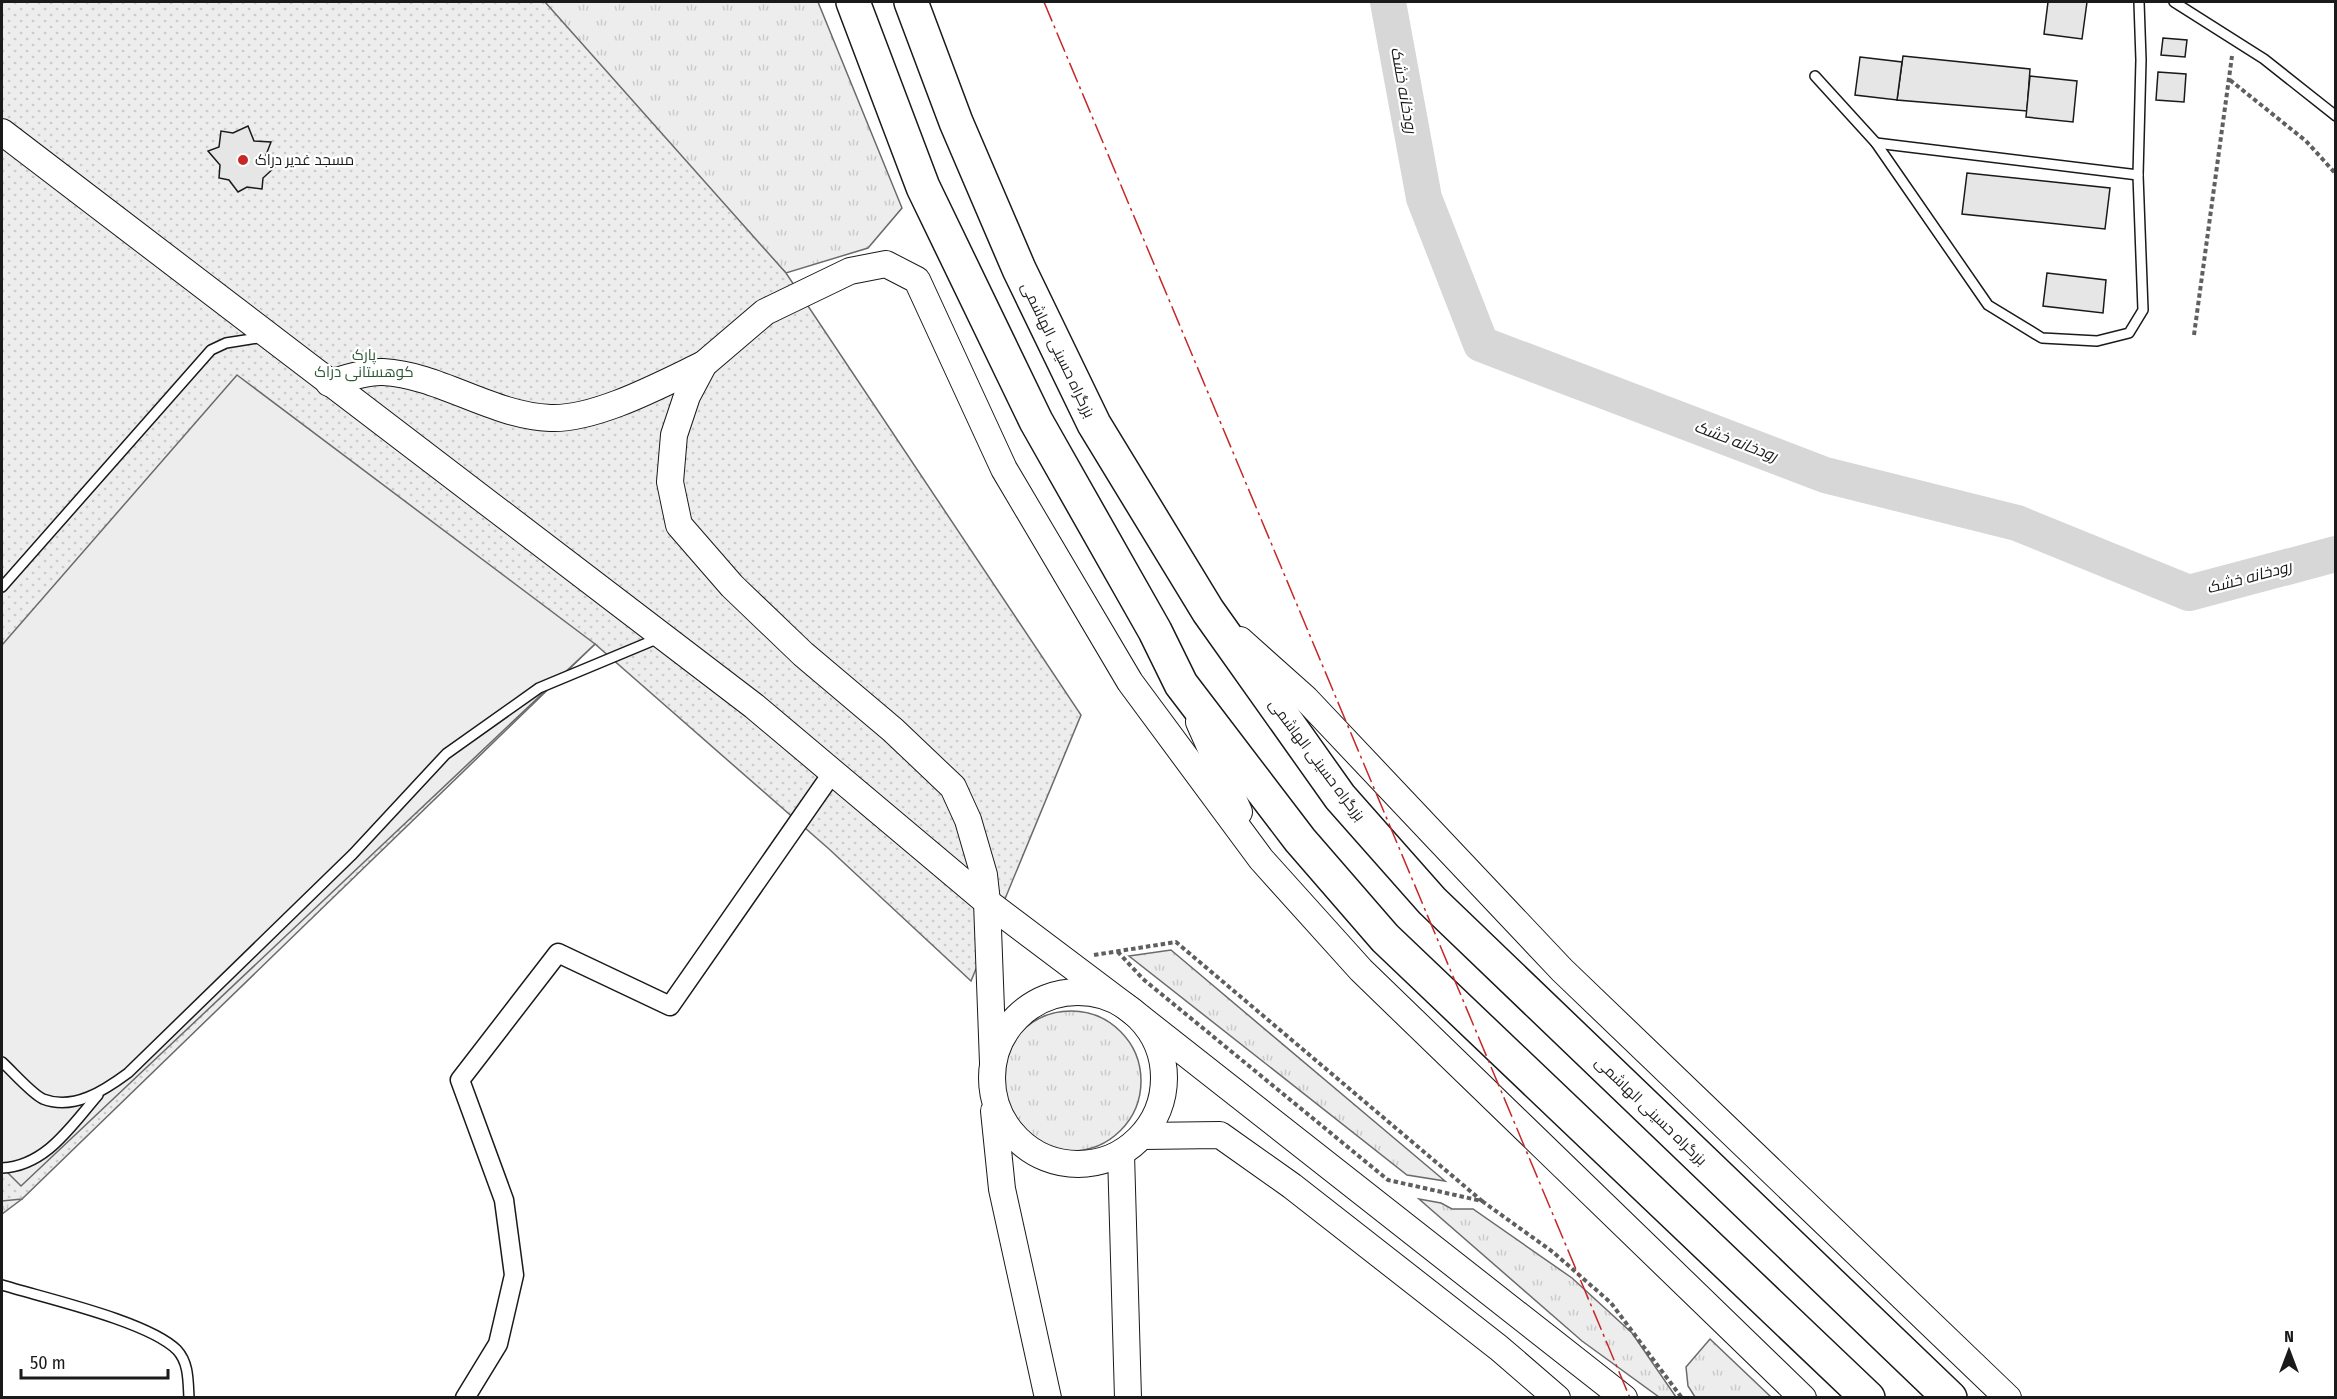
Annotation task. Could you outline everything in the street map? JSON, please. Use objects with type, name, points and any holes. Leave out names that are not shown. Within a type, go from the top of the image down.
[{"type":"highway","points":[[853,2],[923,187],[1036,421],[1155,631],[1181,684],[1300,840],[1385,938],[1868,1398]]},
{"type":"highway","name":"بزرگراه حسینی الهاشمی","points":[[911,2],[956,122],[1018,269],[1094,424],[1208,611],[1340,797],[1432,901],[1950,1398]]},
{"type":"street","points":[[2,132],[754,706],[987,902],[1133,1012],[1624,1398]]},
{"type":"street","points":[[329,383],[381,372],[418,378],[508,412],[551,418],[597,411],[704,364],[765,312],[850,271],[886,264],[917,280],[1004,469],[1124,672],[1261,859],[1361,970],[1803,1398]]},
{"type":"street","points":[[704,364],[687,396],[674,435],[670,482],[679,525],[732,586],[803,654],[893,729],[953,787],[976,844],[987,902],[992,1092],[1002,1189],[1048,1398]]},
{"type":"street","points":[[1208,611],[1306,699],[1562,970],[2008,1398]]},
{"type":"street","points":[[1181,684],[1261,859]]},
{"type":"street","points":[[465,1398],[498,1344],[514,1275],[504,1200],[460,1080],[558,953],[670,1006],[833,772]]},
{"type":"street","points":[[992,1092],[1002,1120],[1019,1142],[1042,1157],[1068,1165],[1096,1163],[1121,1154],[1143,1136],[1158,1113],[1164,1087],[1163,1059],[1152,1034],[1133,1012],[1107,997],[1075,991],[1048,997],[1022,1012],[1003,1035],[993,1063]]},
{"type":"street","points":[[1143,1136],[1220,1135],[1293,1186],[1499,1348],[1557,1398]]},
{"type":"street","points":[[1121,1154],[1128,1398]]},
{"type":"street","points":[[1293,1186],[1317,1156]]},
{"type":"lane","points":[[1815,76],[1876,143],[1988,304],[2042,338],[2097,341],[2129,333],[2143,310],[2138,175],[2141,60],[2139,2]]},
{"type":"lane","points":[[2174,2],[2264,59],[2336,116]]},
{"type":"lane","points":[[1876,143],[2138,175]]},
{"type":"lane","points":[[2,587],[211,350],[226,343],[272,336]]},
{"type":"lane","points":[[2,1168],[18,1167],[47,1153],[99,1095],[128,1073],[353,854],[446,754],[539,688],[663,636]]},
{"type":"lane","points":[[2,1062],[43,1099],[68,1102],[99,1095]]},
{"type":"lane","points":[[2,1285],[149,1330],[177,1350],[186,1364],[189,1398]]},
{"type":"path","points":[[2194,335],[2235,40]]},
{"type":"path","points":[[2229,79],[2306,141],[2336,174]]},
{"type":"path","points":[[1063,959],[1176,942],[1482,1201],[1553,1252],[1611,1303],[1682,1398]]},
{"type":"path","points":[[1117,951],[1143,979],[1388,1180],[1482,1201]]},
{"type":"green space","name":"پارک کوهستانی دراک","points":[[2,2],[545,2],[786,273],[1081,715],[971,981],[829,849],[595,644],[22,1199],[2,1201]]},
{"type":"green space","points":[[321,2],[818,2],[902,208],[868,248],[786,273],[604,92]]},
{"type":"green space","points":[[1171,950],[1445,1181],[1407,1175],[1129,956]]},
{"type":"green space","points":[[1071,1011],[1098,1016],[1120,1032],[1136,1054],[1141,1081],[1136,1108],[1120,1130],[1098,1146],[1071,1151],[1044,1146],[1022,1130],[1006,1108],[1001,1081],[1006,1054],[1022,1032],[1044,1016]]},
{"type":"green space","points":[[2,1181],[22,1199],[2,1214]]},
{"type":"green space","points":[[1419,1199],[1441,1203],[1452,1209],[1473,1209],[1572,1278],[1632,1333],[1676,1397],[1659,1397],[1582,1341]]},
{"type":"green space","points":[[1710,1339],[1771,1397],[1695,1397],[1688,1386],[1686,1367]]},
{"type":"shaded area","points":[[237,375],[595,644],[21,1186],[2,1167],[2,645]]},
{"type":"building","points":[[2048,2],[2087,2],[2082,39],[2044,34]]},
{"type":"building","points":[[2163,38],[2187,40],[2185,57],[2161,55]]},
{"type":"building","points":[[1903,56],[2030,69],[2027,111],[1897,100]]},
{"type":"building","points":[[1860,57],[1902,62],[1897,100],[1855,95]]},
{"type":"building","points":[[2158,72],[2186,74],[2184,102],[2156,100]]},
{"type":"building","points":[[2030,76],[2077,81],[2073,122],[2026,117]]},
{"type":"building","name":"مسجد غدیر دراک","points":[[248,126],[254,141],[271,142],[266,155],[276,166],[263,178],[262,189],[247,187],[238,192],[229,180],[219,178],[220,165],[208,151],[219,147],[221,131],[233,133]]},
{"type":"building","points":[[1967,173],[2110,188],[2105,229],[1962,214]]},
{"type":"building","points":[[2047,273],[2106,280],[2103,313],[2043,306]]},
{"type":"waterway","name":"رودخانه خشک","points":[[1388,2],[1424,198],[1481,344],[1825,475],[2017,523],[2189,593],[2336,554]]},
{"type":"power","points":[[1044,2],[1630,1398]]},
{"type":"place","name":"مسجد غدیر دراک","points":[[243,160]]}]
